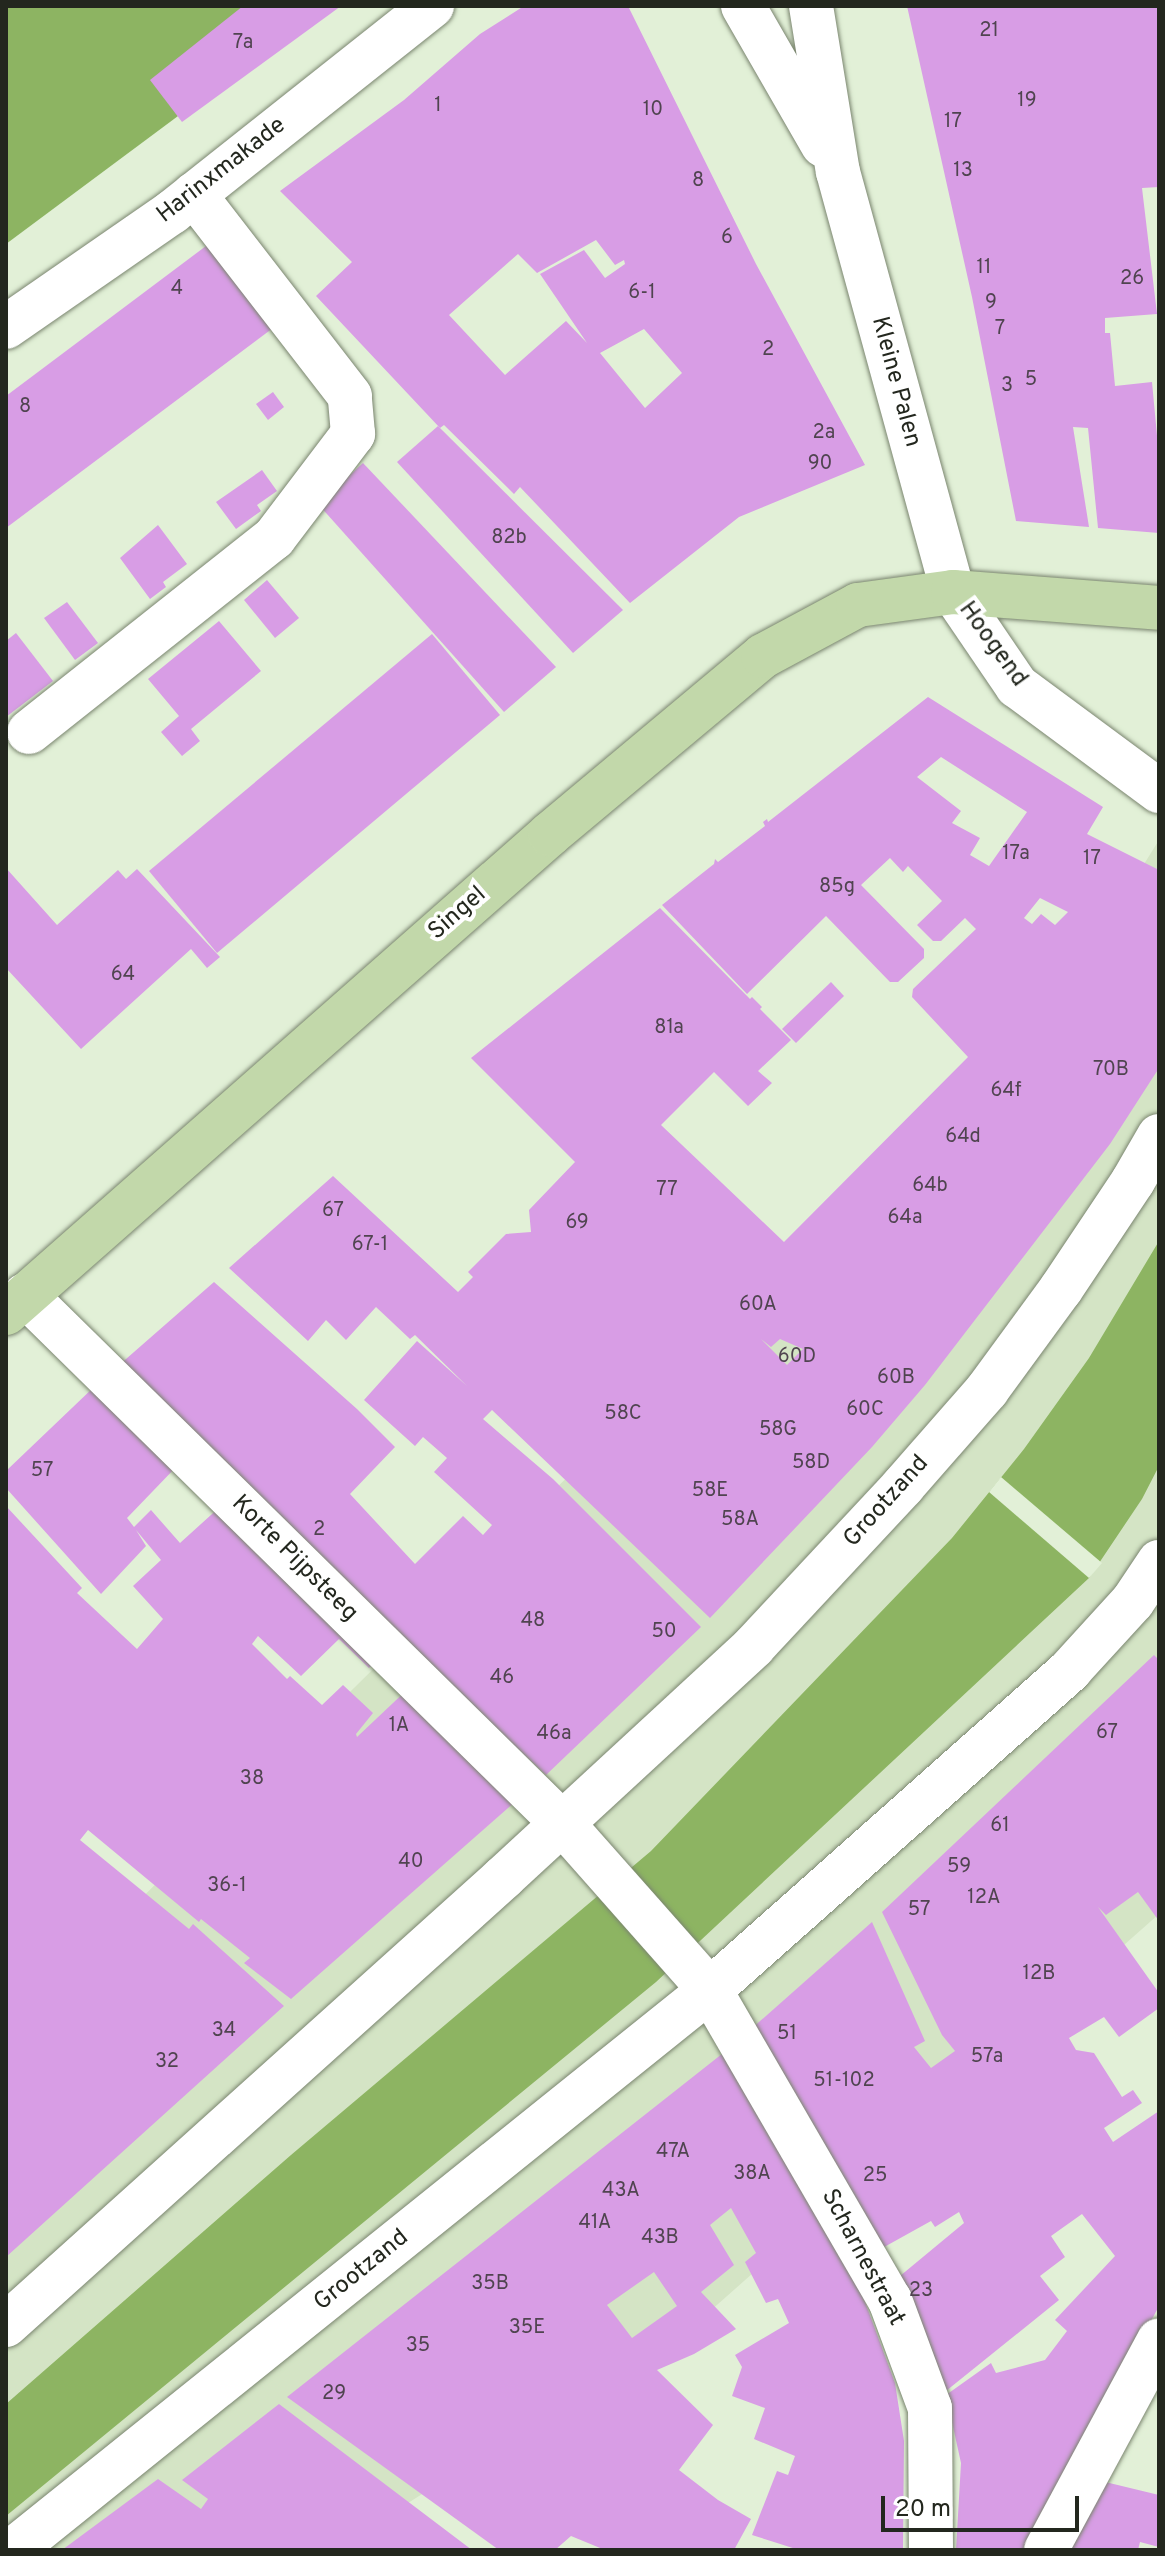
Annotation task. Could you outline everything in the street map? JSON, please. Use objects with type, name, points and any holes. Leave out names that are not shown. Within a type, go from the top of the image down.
[{"type":"main road","name":"Hoogend","points":[[953,592],[1159,608]]},
{"type":"main road","name":"Singel","points":[[16,1304],[550,834],[763,656],[858,605],[953,592]]},
{"type":"street","name":"Harinxmakade","points":[[6,327],[194,194],[432,6]]},
{"type":"street","name":"Kleine Palen","points":[[743,6],[838,172]]},
{"type":"street","name":"Kleine Palen","points":[[811,6],[838,172],[953,592]]},
{"type":"street","points":[[29,732],[274,538],[353,434],[350,396],[194,194]]},
{"type":"street","name":"Hoogend","points":[[953,592],[1017,686],[1159,791]]},
{"type":"street","name":"Grootzand","points":[[6,2325],[563,1824],[754,1646],[987,1390],[1125,1193],[1159,1136]]},
{"type":"street","name":"Korte Pijpsteeg","points":[[16,1304],[563,1824]]},
{"type":"street","name":"Grootzand","points":[[13,2550],[697,1975],[1146,1611],[1159,1562]]},
{"type":"street","points":[[563,1824],[697,1975]]},
{"type":"street","name":"Scharnestraat","points":[[697,1975],[890,2300],[930,2408],[931,2550]]},
{"type":"street","points":[[1046,2550],[1159,2340]]},
{"type":"shaded area","points":[[6,6],[326,6],[6,244]]},
{"type":"shaded area","points":[[1159,840],[1159,1914],[709,2312],[334,2550],[6,2550],[6,2032],[960,1089],[1136,877]]},
{"type":"shaded area","points":[[1159,1241],[1159,1466],[1142,1499],[1089,1578],[656,1982],[6,2516],[6,2404],[291,2155],[651,1851],[952,1538],[1024,1449],[1089,1358]]},
{"type":"pier","points":[[1001,1477],[1102,1563],[1089,1578],[989,1492]]},
{"type":"building","points":[[243,6],[341,6],[182,122],[150,80]]},
{"type":"building","points":[[524,6],[628,6],[756,264],[865,465],[739,517],[630,603],[520,487],[514,494],[444,425],[440,428],[316,296],[352,262],[280,191],[404,100],[480,34]],"holes":[[[596,240],[615,265],[624,260],[625,264],[605,278],[584,250],[540,274],[587,343],[566,321],[505,375],[449,315],[518,254],[537,273]],[[644,329],[682,373],[645,408],[600,353]]]},
{"type":"building","points":[[907,6],[1159,6],[1159,187],[1142,188],[1157,314],[1105,318],[1105,333],[1110,333],[1115,386],[1152,382],[1159,457],[1159,533],[1098,528],[1088,428],[1073,427],[1089,527],[1016,521],[972,297]]},
{"type":"building","points":[[210,243],[273,328],[6,528],[6,396]]},
{"type":"building","points":[[273,392],[284,407],[268,420],[256,404]]},
{"type":"building","points":[[438,426],[623,610],[573,653],[397,462]]},
{"type":"building","points":[[363,463],[556,667],[504,712],[318,504]]},
{"type":"building","points":[[262,470],[277,491],[257,505],[261,511],[236,529],[216,502]]},
{"type":"building","points":[[158,525],[187,564],[163,582],[166,587],[150,599],[120,558]]},
{"type":"building","points":[[267,580],[299,618],[275,638],[244,600]]},
{"type":"building","points":[[67,602],[98,643],[75,660],[44,618]]},
{"type":"building","points":[[219,621],[261,671],[191,729],[200,741],[182,756],[161,732],[179,716],[148,679]]},
{"type":"building","points":[[16,633],[53,681],[6,717],[6,641]]},
{"type":"building","points":[[432,634],[500,715],[217,953],[149,871]]},
{"type":"building","points":[[928,697],[1103,807],[1087,834],[1159,870],[1159,1068],[1110,1144],[925,1385],[872,1447],[710,1618],[492,1410],[483,1419],[553,1479],[701,1627],[546,1775],[339,1581],[118,1366],[214,1282],[357,1409],[395,1447],[350,1494],[415,1564],[463,1516],[483,1535],[492,1525],[434,1472],[447,1458],[423,1437],[415,1446],[364,1400],[417,1341],[467,1386],[415,1335],[410,1339],[376,1307],[346,1340],[326,1320],[308,1341],[229,1268],[333,1176],[458,1292],[473,1277],[468,1272],[506,1234],[531,1232],[529,1210],[575,1162],[471,1058],[660,908],[750,999],[752,997],[762,1007],[760,1009],[791,1040],[758,1071],[772,1083],[748,1106],[714,1072],[661,1125],[784,1242],[968,1057],[912,997],[913,989],[976,929],[965,918],[941,941],[933,941],[917,925],[942,901],[908,866],[903,872],[890,858],[861,885],[924,949],[924,958],[898,982],[890,982],[826,916],[747,994],[662,905],[714,864],[715,859],[718,862],[765,826],[763,822],[767,819],[768,822]],"holes":[[[941,757],[1027,812],[989,866],[970,855],[980,838],[952,823],[961,811],[917,777]],[[1040,898],[1068,912],[1055,925],[1041,914],[1032,924],[1024,918]],[[761,1339],[771,1347],[780,1339],[803,1349],[787,1365]]]},
{"type":"building","points":[[6,868],[57,925],[118,870],[126,879],[137,869],[220,957],[207,968],[191,949],[81,1049],[6,968]]},
{"type":"building","points":[[831,982],[844,996],[796,1043],[782,1029]]},
{"type":"building","points":[[95,1386],[178,1465],[127,1518],[134,1527],[151,1510],[180,1543],[222,1505],[380,1656],[369,1668],[339,1639],[301,1676],[258,1636],[252,1644],[287,1679],[290,1676],[322,1705],[343,1685],[373,1713],[356,1734],[357,1737],[411,1686],[524,1794],[291,1999],[244,1963],[250,1958],[201,1919],[199,1922],[88,1830],[80,1840],[189,1929],[193,1924],[284,2006],[6,2257],[6,1506],[82,1588],[77,1593],[137,1649],[163,1619],[133,1586],[161,1560],[136,1530],[146,1546],[101,1594],[6,1488],[6,1471]]},
{"type":"building","points":[[1154,1655],[1159,1660],[1159,1921],[1138,1892],[1106,1915],[1098,1907],[1159,1993],[1159,2008],[1119,2037],[1104,2017],[1069,2038],[1076,2050],[1094,2053],[1122,2097],[1133,2090],[1142,2103],[1104,2128],[1113,2142],[1159,2111],[1159,2306],[1051,2509],[1023,2550],[956,2550],[961,2463],[946,2395],[991,2363],[996,2373],[1045,2360],[1067,2331],[1055,2320],[1115,2256],[1082,2214],[1051,2236],[1065,2257],[1040,2276],[1059,2300],[946,2391],[894,2281],[964,2223],[959,2212],[935,2227],[931,2221],[877,2251],[750,2030],[872,1922],[925,2041],[914,2047],[931,2068],[955,2051],[942,2035],[882,1912]]},
{"type":"building","points":[[727,2050],[851,2264],[895,2383],[904,2441],[903,2550],[799,2550],[752,2535],[777,2471],[788,2475],[795,2456],[754,2439],[765,2408],[732,2396],[742,2367],[735,2355],[789,2323],[778,2299],[766,2303],[745,2262],[756,2253],[731,2208],[710,2225],[734,2265],[701,2292],[736,2329],[694,2354],[657,2370],[713,2425],[679,2470],[718,2500],[751,2519],[734,2550],[605,2550],[571,2536],[555,2550],[499,2550],[287,2397]],"holes":[[[654,2272],[677,2306],[632,2338],[607,2305]]]},
{"type":"building","points":[[279,2404],[472,2550],[62,2550],[158,2479],[201,2509],[208,2499],[182,2480]]},
{"type":"building","points":[[1097,2480],[1159,2495],[1159,2547],[1140,2542],[1138,2550],[1060,2550]]}]
